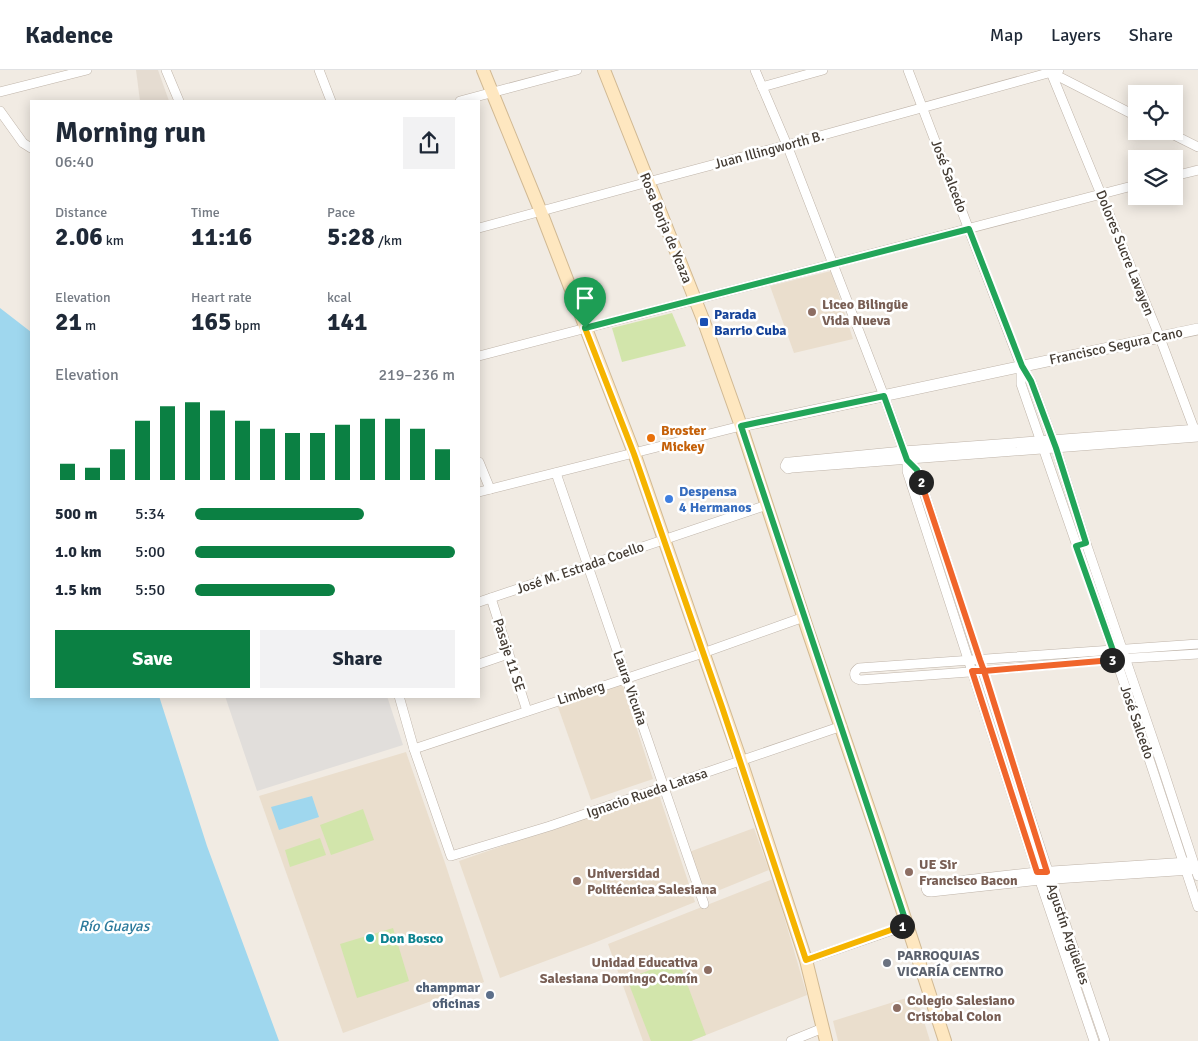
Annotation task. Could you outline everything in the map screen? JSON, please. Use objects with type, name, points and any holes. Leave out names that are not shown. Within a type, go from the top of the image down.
[{"type":"main road","points":[[483,70],[541,212],[634,454],[741,761],[806,960],[826,1041]]},
{"type":"main road","name":"Rosa Borja de Ycaza","points":[[604,70],[704,322],[741,426],[842,726],[944,1041]]},
{"type":"street","points":[[0,92],[87,70]]},
{"type":"street","points":[[166,70],[179,100]]},
{"type":"street","points":[[319,70],[332,100]]},
{"type":"street","points":[[464,100],[578,70]]},
{"type":"street","name":"Agustín Argüelles","points":[[755,70],[833,264],[905,456],[907,471],[968,661],[1094,1041]]},
{"type":"street","points":[[762,87],[823,70]]},
{"type":"street","name":"José Salcedo","points":[[908,70],[1022,366],[1031,381],[1055,444],[1117,649],[1116,659],[1198,907]]},
{"type":"street","points":[[1051,71],[1128,112]]},
{"type":"street","name":"Juan Illingworth B.","points":[[480,228],[786,146],[1051,71]]},
{"type":"street","name":"Dolores Sucre Lavayen","points":[[1051,71],[1160,338],[1197,436]]},
{"type":"street","points":[[0,111],[23,143],[30,147]]},
{"type":"street","points":[[1183,140],[1198,147]]},
{"type":"street","points":[[1183,174],[1198,170]]},
{"type":"street","points":[[480,356],[1128,187]]},
{"type":"street","name":"Francisco Segura Cano","points":[[480,492],[741,426],[1198,329]]},
{"type":"street","name":"José Salcedo","points":[[1022,366],[1021,384],[1076,546],[1117,649],[1126,659],[1197,868]]},
{"type":"street","points":[[905,456],[787,462],[785,466],[792,468],[905,456],[1055,444],[1197,436]]},
{"type":"street","name":"Agustín Argüelles","points":[[905,456],[917,470],[984,671],[1048,876],[1105,1041]]},
{"type":"street","points":[[480,464],[490,489]]},
{"type":"street","name":"Laura Vicuña","points":[[556,472],[704,904]]},
{"type":"street","name":"José M. Estrada Coello","points":[[480,602],[768,505]]},
{"type":"street","points":[[1076,546],[1086,543]]},
{"type":"street","points":[[936,560],[946,557]]},
{"type":"street","name":"Pasaje 11 SE","points":[[491,598],[527,711]]},
{"type":"street","name":"Limberg","points":[[414,749],[804,616]]},
{"type":"street","points":[[1198,644],[859,668],[854,673],[857,679],[860,680],[1198,654]]},
{"type":"street","points":[[480,664],[508,654]]},
{"type":"street","points":[[399,698],[414,749]]},
{"type":"street","name":"Ignacio Rueda Latasa","points":[[414,749],[451,856],[550,826],[842,726]]},
{"type":"street","points":[[1151,766],[1161,763]]},
{"type":"street","points":[[1004,770],[1014,766]]},
{"type":"street","points":[[1039,876],[931,892],[926,890],[927,885],[930,884],[1039,876],[1184,867],[1197,868]]},
{"type":"street","points":[[806,960],[907,925]]},
{"type":"street","points":[[1075,986],[1085,983]]},
{"type":"street","points":[[792,1041],[823,1028]]},
{"type":"shaded area","points":[[136,70],[158,70],[169,100],[140,100]]},
{"type":"shaded area","name":"Liceo Bilingüe Vida Nueva","points":[[831,271],[853,339],[794,353],[770,286]]},
{"type":"shaded area","points":[[622,683],[653,779],[591,800],[558,707]]},
{"type":"shaded area","points":[[226,698],[388,698],[403,745],[257,791]]},
{"type":"shaded area","points":[[406,752],[484,982],[343,1033],[259,796]]},
{"type":"shaded area","name":"Universidad Politécnica Salesiana","points":[[658,792],[695,902],[594,943],[500,978],[459,861]]},
{"type":"shaded area","points":[[754,828],[769,870],[705,896],[689,852]]},
{"type":"shaded area","name":"Unidad Educativa Salesiana Domingo Comín","points":[[773,879],[807,995],[691,1041],[643,1041],[608,944]]},
{"type":"shaded area","name":"Colegio Salesiano Cristobal Colon","points":[[916,995],[930,1041],[838,1041],[833,1021]]},
{"type":"green space","points":[[672,313],[686,346],[622,362],[612,328]]},
{"type":"green space","points":[[363,809],[374,840],[331,855],[320,825]]},
{"type":"green space","points":[[320,838],[326,855],[290,867],[285,850]]},
{"type":"green space","points":[[393,928],[409,981],[357,998],[340,944]]},
{"type":"green space","points":[[678,959],[706,1035],[691,1041],[651,1041],[627,979]]},
{"type":"water","name":"Río Guayas","points":[[0,308],[30,331],[30,698],[160,698],[207,846],[279,1041],[0,1041]]},
{"type":"water","points":[[312,796],[319,817],[279,830],[271,807]]},
{"type":"place","name":"Liceo Bilingüe Vida Nueva","points":[[812,312]]},
{"type":"place","name":"Parada Barrio Cuba","points":[[704,322]]},
{"type":"place","name":"Broster Mickey","points":[[651,438]]},
{"type":"place","name":"Despensa 4 Hermanos","points":[[669,499]]},
{"type":"place","name":"UE Sir Francisco Bacon","points":[[909,872]]},
{"type":"place","name":"Universidad Politécnica Salesiana","points":[[577,881]]},
{"type":"place","name":"Don Bosco","points":[[370,938]]},
{"type":"place","name":"PARROQUIAS VICARÍA CENTRO","points":[[887,963]]},
{"type":"place","name":"Unidad Educativa Salesiana Domingo Comín","points":[[708,970]]},
{"type":"place","name":"champmar oficinas","points":[[490,995]]},
{"type":"place","name":"Colegio Salesiano Cristobal Colon","points":[[897,1008]]},
{"type":"route","points":[[585,328],[634,454],[741,761],[806,960],[907,925],[741,426],[884,396],[907,460],[917,470],[984,671],[1047,872],[1037,872],[972,671],[984,671],[1116,659],[1076,546],[1086,543],[1056,448],[1031,381],[1022,366],[969,229],[585,328]]}]
